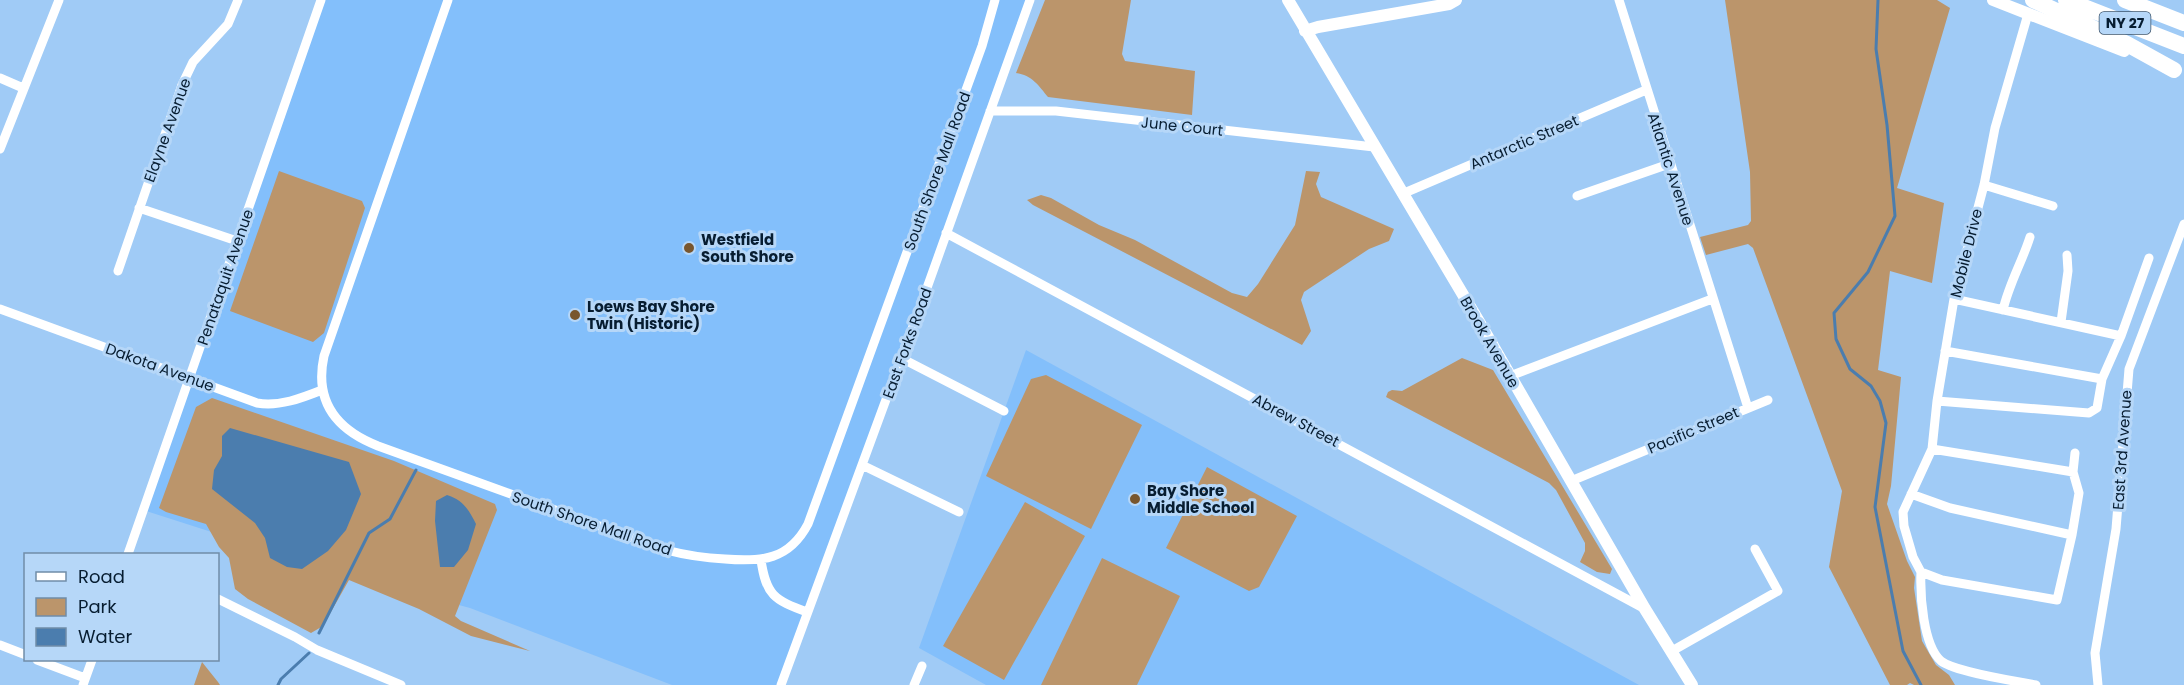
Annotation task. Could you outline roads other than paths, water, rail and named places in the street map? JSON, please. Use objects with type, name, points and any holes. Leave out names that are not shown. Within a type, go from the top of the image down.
[{"type":"highway","name":"NY 27","points":[[2066,0],[2184,46]]},
{"type":"highway","name":"NY 27","points":[[2125,0],[2184,23]]},
{"type":"highway","points":[[2031,7],[2127,44],[2179,72]]},
{"type":"street","points":[[0,149],[59,0]]},
{"type":"street","name":"Elayne Avenue","points":[[118,271],[182,85],[193,62],[228,24],[238,0]]},
{"type":"street","name":"Penataquit Avenue","points":[[129,553],[321,0]]},
{"type":"street","points":[[322,390],[321,379],[326,351],[448,0]]},
{"type":"street","name":"South Shore Mall Road","points":[[322,390],[327,403],[341,424],[360,439],[378,446],[666,550],[715,558],[761,560],[776,555],[791,546],[803,534],[808,524],[982,46],[995,0]]},
{"type":"street","name":"East Forks Road","points":[[781,685],[1030,0]]},
{"type":"street","name":"Brook Avenue","points":[[1288,0],[1645,609],[1692,685]]},
{"type":"street","points":[[1305,31],[1449,4],[1456,0]]},
{"type":"street","name":"Atlantic Avenue","points":[[1619,0],[1725,338]]},
{"type":"street","points":[[1993,0],[2031,7]]},
{"type":"street","name":"Mobile Drive","points":[[1921,572],[1913,557],[1904,526],[1903,512],[1932,449],[1937,401],[1954,298],[1984,185],[1995,128],[2031,7]]},
{"type":"street","points":[[0,78],[23,88]]},
{"type":"street","name":"Antarctic Street","points":[[1402,194],[1646,90]]},
{"type":"street","name":"June Court","points":[[990,111],[1056,111],[1374,147]]},
{"type":"street","points":[[1577,196],[1669,164]]},
{"type":"street","points":[[1984,185],[2053,206]]},
{"type":"street","points":[[139,208],[237,241]]},
{"type":"street","name":"East 3rd Avenue","points":[[2098,685],[2096,653],[2116,529],[2129,369],[2184,224]]},
{"type":"street","name":"Abrew Street","points":[[946,233],[1645,609]]},
{"type":"street","points":[[2003,310],[2007,291],[2030,237]]},
{"type":"street","points":[[2061,322],[2068,271],[2067,255]]},
{"type":"street","points":[[1937,401],[2089,413],[2097,408],[2102,379],[2121,336],[2149,258]]},
{"type":"street","points":[[1954,298],[2121,336]]},
{"type":"street","points":[[1510,376],[1712,299]]},
{"type":"street","name":"Dakota Avenue","points":[[0,309],[264,404],[296,400],[322,390]]},
{"type":"street","name":"Pacific Street","points":[[1571,481],[1748,408],[1725,338]]},
{"type":"street","points":[[1945,351],[2102,379]]},
{"type":"street","points":[[901,358],[1004,411]]},
{"type":"street","points":[[1748,408],[1768,400]]},
{"type":"street","points":[[1932,449],[2073,472]]},
{"type":"street","points":[[2036,685],[1960,668],[1942,661],[1933,649],[1925,622],[1920,585],[1921,572],[1942,580],[2056,600],[2072,535],[2079,493],[2073,472],[2074,453]]},
{"type":"street","points":[[862,465],[959,512]]},
{"type":"street","points":[[1911,494],[1950,508],[2072,535]]},
{"type":"street","points":[[1672,651],[1778,591],[1755,549]]},
{"type":"street","points":[[761,560],[770,592],[786,604],[807,612]]},
{"type":"street","points":[[219,599],[317,650],[400,685]]},
{"type":"street","points":[[0,645],[24,654]]},
{"type":"street","points":[[39,661],[84,682],[92,661]]},
{"type":"street","points":[[914,685],[922,666]]},
{"type":"water","points":[[230,428],[349,462],[361,494],[346,530],[328,551],[302,569],[287,567],[270,558],[265,538],[255,523],[212,489],[214,470],[222,456],[222,436]]},
{"type":"water","points":[[447,495],[465,506],[476,524],[468,550],[454,567],[440,567],[435,521],[436,501]]},
{"type":"waterway","points":[[1878,0],[1876,49],[1887,125],[1895,216],[1868,272],[1834,313],[1836,339],[1850,369],[1871,386],[1880,401],[1886,423],[1875,507],[1903,651],[1921,685]]},
{"type":"waterway","points":[[319,633],[369,533],[390,519],[416,470]]},
{"type":"waterway","points":[[278,685],[281,679],[309,653]]},
{"type":"place","name":"Westfield South Shore","points":[[689,248]]},
{"type":"place","name":"Loews Bay Shore Twin (Historic)","points":[[575,315]]},
{"type":"place","name":"Bay Shore Middle School","points":[[1135,499]]}]
